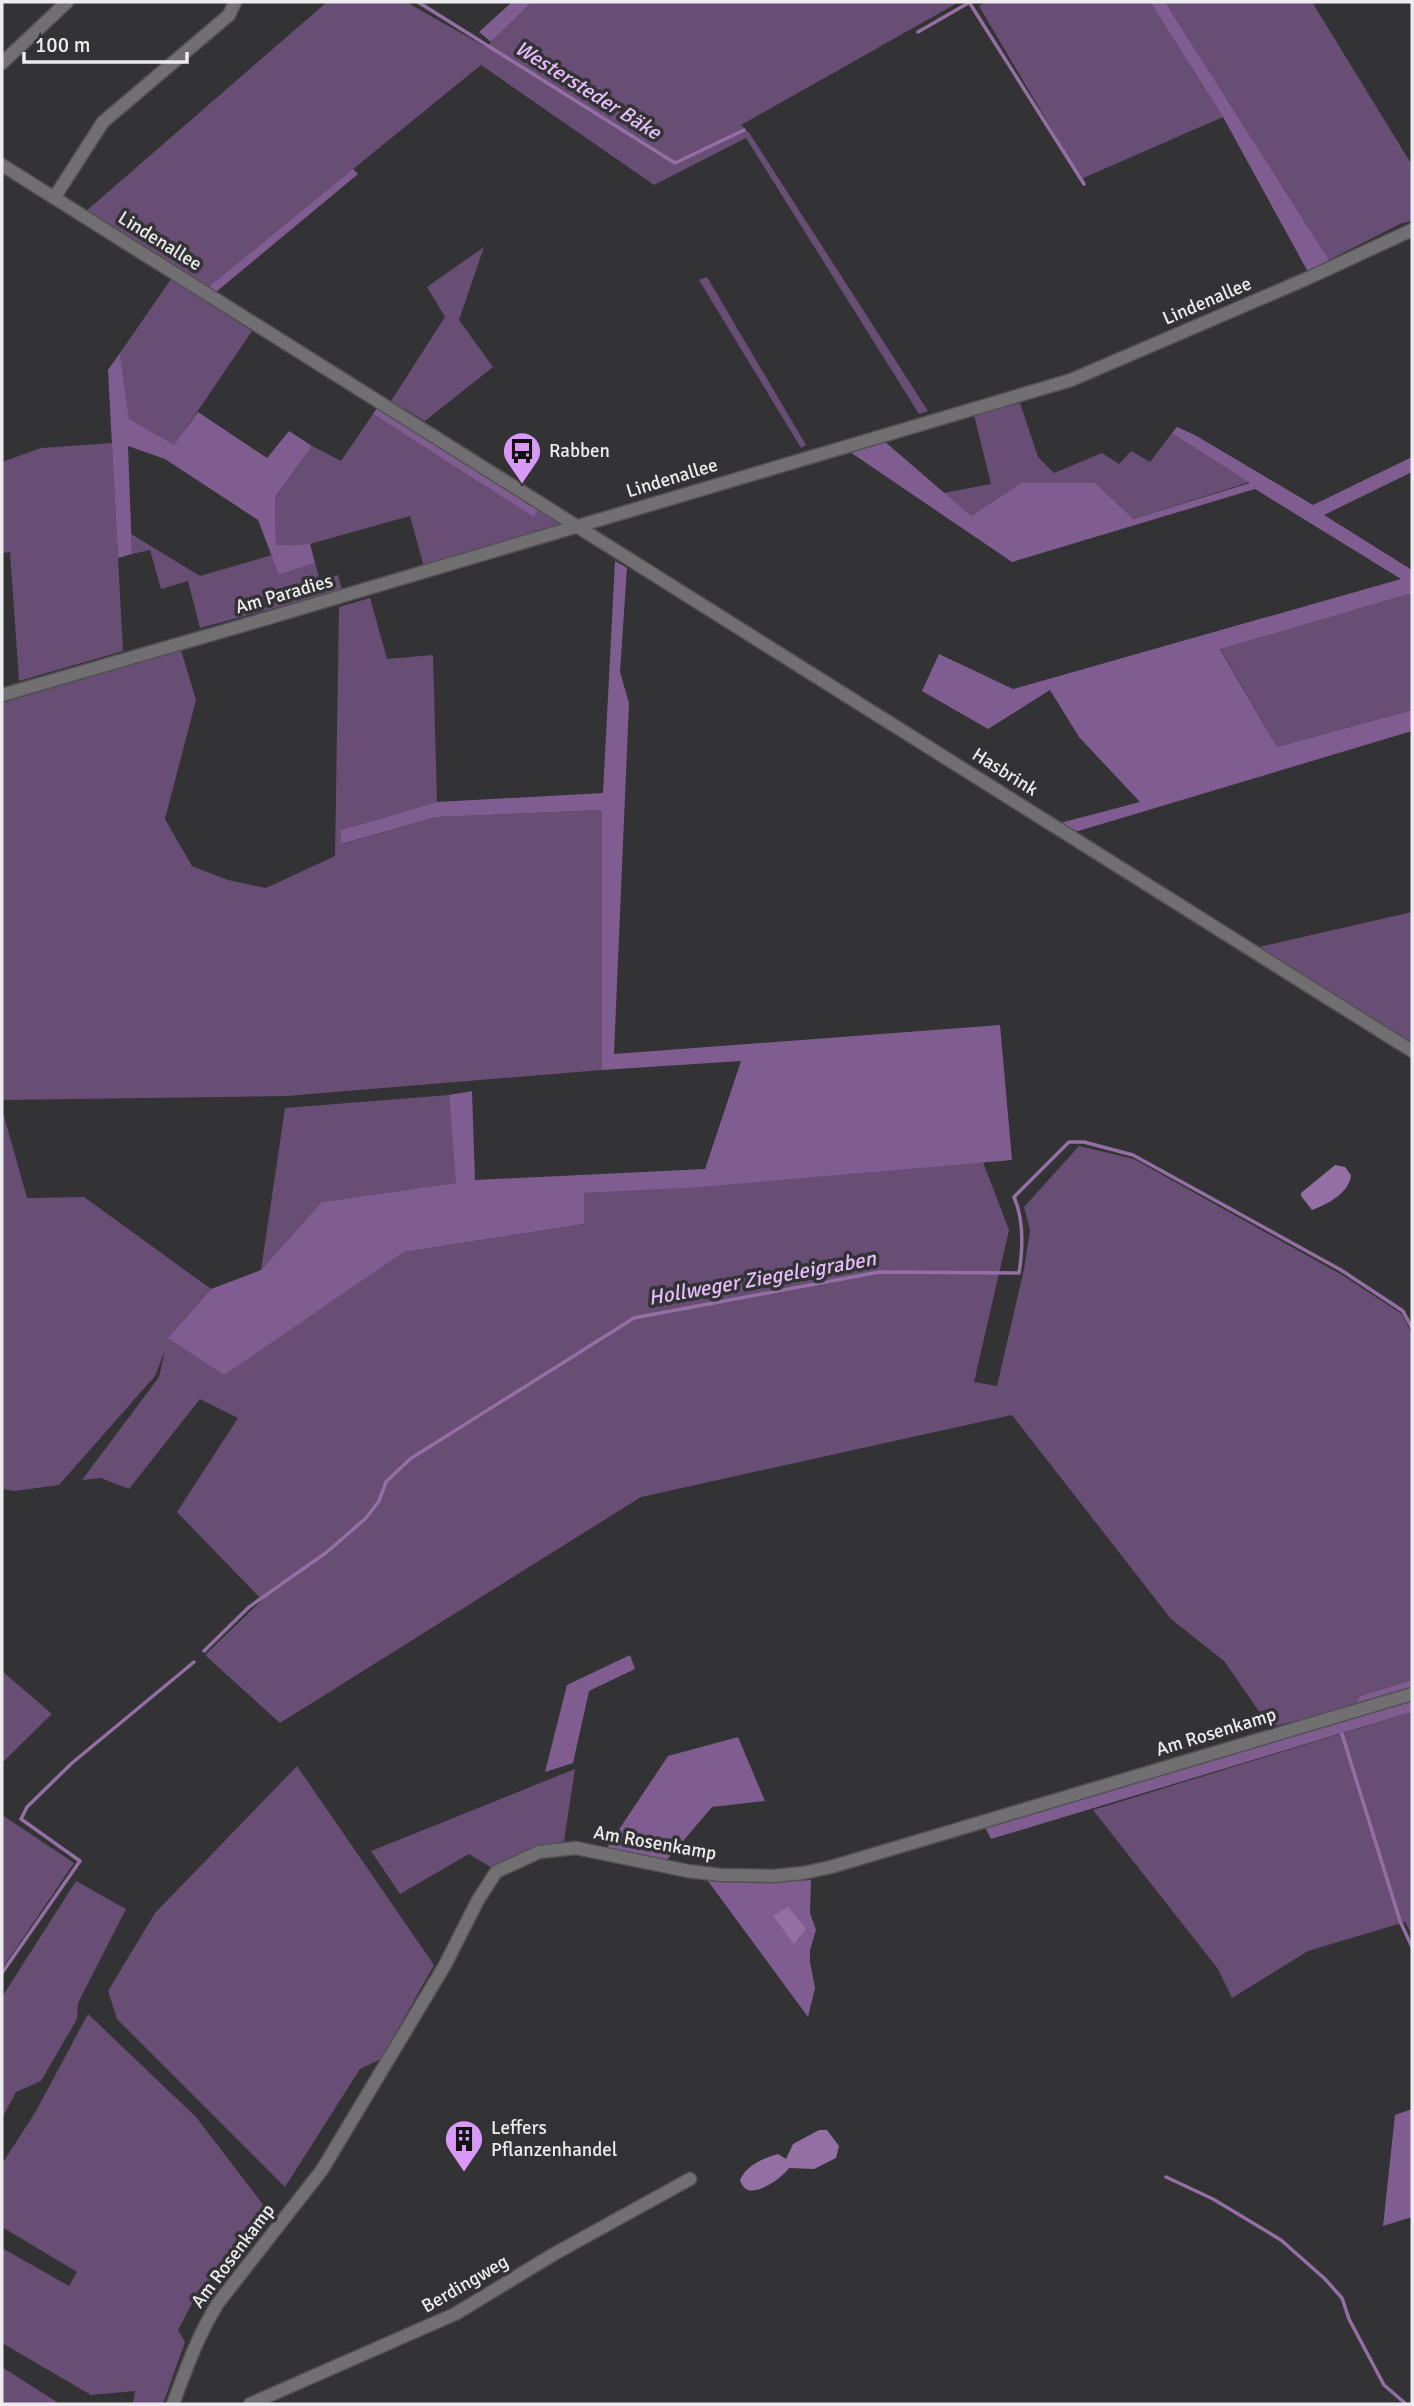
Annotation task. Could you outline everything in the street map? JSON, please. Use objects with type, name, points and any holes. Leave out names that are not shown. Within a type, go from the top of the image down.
[{"type":"street","points":[[2,63],[67,2]]},
{"type":"street","points":[[54,198],[103,122],[229,15],[235,2]]},
{"type":"street","name":"Lindenallee","points":[[2,165],[577,527],[1071,380],[1306,279],[1412,230]]},
{"type":"street","name":"Am Paradies","points":[[2,695],[577,527]]},
{"type":"street","name":"Hasbrink","points":[[577,527],[1412,1051]]},
{"type":"street","name":"Am Rosenkamp","points":[[173,2404],[206,2321],[322,2170],[445,1965],[478,1900],[496,1872],[509,1864],[539,1852],[576,1849],[710,1873],[748,1876],[803,1874],[1412,1694]]},
{"type":"street","name":"Berdingweg","points":[[250,2404],[455,2314],[554,2254],[690,2179]]},
{"type":"shaded area","points":[[327,2],[406,2],[486,47],[532,2],[959,2],[741,125],[750,134],[928,411],[919,414],[746,138],[654,185],[481,65],[207,288],[85,212]]},
{"type":"shaded area","points":[[512,2],[532,2],[491,42],[479,32]]},
{"type":"shaded area","points":[[985,2],[1150,2],[1223,117],[1081,179],[979,6]]},
{"type":"shaded area","points":[[1150,2],[1165,2],[1329,260],[1308,272],[1223,117]]},
{"type":"shaded area","points":[[1165,2],[1312,2],[1412,165],[1412,221],[1402,223],[1329,260]]},
{"type":"shaded area","points":[[353,169],[358,174],[216,292],[207,288]]},
{"type":"shaded area","points":[[484,247],[459,320],[493,367],[425,421],[391,401],[445,317],[427,287]]},
{"type":"shaded area","points":[[707,277],[806,445],[801,448],[699,280]]},
{"type":"shaded area","points":[[171,279],[252,331],[174,446],[129,419],[120,353]]},
{"type":"shaded area","points":[[120,353],[129,419],[174,445],[198,412],[267,458],[289,431],[312,446],[275,497],[276,545],[310,544],[315,563],[279,575],[258,520],[165,459],[128,446],[132,554],[118,558],[108,370]]},
{"type":"shaded area","points":[[1020,403],[1038,457],[1054,473],[1102,453],[1119,464],[1131,451],[1150,462],[1172,433],[1250,482],[1133,519],[1021,483],[971,516],[933,495],[991,484],[974,415]]},
{"type":"shaded area","points":[[378,407],[539,509],[534,517],[373,414]]},
{"type":"shaded area","points":[[373,414],[534,516],[539,509],[565,526],[424,567],[410,516],[310,544],[276,545],[275,497],[312,446],[341,461]]},
{"type":"shaded area","points":[[1177,427],[1313,505],[1412,457],[1412,472],[1324,515],[1412,570],[1412,596],[1409,594],[1220,649],[1277,747],[1412,710],[1412,731],[1075,832],[1060,823],[1140,802],[1079,737],[1050,690],[988,729],[922,691],[939,654],[1013,689],[1401,579],[1255,489],[1012,562],[850,452],[883,440],[971,516],[1021,483],[1095,483],[1133,519],[1250,483],[1172,433]]},
{"type":"shaded area","points":[[112,443],[123,651],[19,681],[10,552],[2,553],[2,462],[41,448]]},
{"type":"shaded area","points":[[131,534],[200,576],[272,555],[279,575],[315,563],[320,580],[338,575],[342,590],[200,628],[188,581],[161,589],[150,550],[132,554]]},
{"type":"shaded area","points":[[615,561],[627,568],[620,672],[629,703],[614,1054],[1000,1025],[1012,1160],[699,1187],[584,1193],[584,1224],[404,1252],[224,1375],[168,1338],[211,1289],[261,1270],[322,1202],[456,1183],[449,1095],[472,1091],[475,1180],[705,1169],[741,1061],[602,1070],[602,810],[437,817],[341,844],[341,830],[437,802],[603,793]]},
{"type":"shaded area","points":[[1409,594],[1412,596],[1412,710],[1277,747],[1220,648]]},
{"type":"shaded area","points":[[370,598],[387,659],[433,655],[437,802],[341,830],[342,844],[437,817],[602,810],[602,1070],[287,1096],[2,1100],[2,703],[181,650],[196,700],[165,819],[192,866],[228,880],[266,888],[335,856],[339,607]]},
{"type":"shaded area","points":[[1412,912],[1412,1043],[1255,948]]},
{"type":"shaded area","points":[[449,1095],[457,1183],[323,1202],[261,1270],[285,1108]]},
{"type":"shaded area","points":[[2,1109],[27,1198],[84,1197],[211,1289],[169,1337],[224,1374],[404,1252],[584,1224],[584,1193],[983,1162],[1009,1230],[974,1382],[997,1386],[1024,1269],[1030,1230],[1024,1207],[1079,1146],[1134,1159],[1342,1275],[1402,1314],[1412,1334],[1412,1680],[1360,1696],[1355,1708],[1270,1727],[1224,1661],[1171,1619],[1012,1415],[641,1497],[280,1723],[205,1655],[262,1600],[177,1512],[238,1418],[200,1399],[129,1489],[101,1478],[82,1480],[159,1377],[165,1350],[155,1376],[59,1485],[15,1491],[2,1489]]},
{"type":"shaded area","points":[[1335,1165],[1345,1167],[1351,1175],[1347,1187],[1337,1197],[1312,1210],[1301,1193]]},
{"type":"shaded area","points":[[630,1655],[635,1669],[589,1691],[573,1763],[545,1772],[567,1685]]},
{"type":"shaded area","points":[[2,1671],[52,1714],[2,1763]]},
{"type":"shaded area","points":[[1412,1680],[1412,1712],[991,1839],[985,1827],[1351,1716],[1360,1696]]},
{"type":"shaded area","points":[[1412,1712],[1412,1935],[1405,1922],[1308,1951],[1232,1998],[1218,1969],[1093,1810]]},
{"type":"shaded area","points":[[738,1737],[765,1801],[712,1807],[666,1861],[606,1849],[668,1756]]},
{"type":"shaded area","points":[[297,1766],[434,1965],[381,2059],[360,2069],[285,2187],[117,2019],[108,1991],[155,1913]]},
{"type":"shaded area","points":[[575,1769],[564,1841],[528,1850],[492,1868],[469,1854],[400,1894],[371,1851]]},
{"type":"shaded area","points":[[2,1815],[74,1863],[2,1969]]},
{"type":"shaded area","points":[[811,1880],[810,1913],[816,1930],[810,1950],[810,1962],[815,1988],[808,2017],[708,1881]]},
{"type":"shaded area","points":[[76,1881],[126,1909],[78,2003],[77,2019],[41,2081],[16,2092],[2,2118],[2,1997]]},
{"type":"shaded area","points":[[788,1907],[806,1929],[794,1944],[773,1916]]},
{"type":"shaded area","points":[[88,2014],[196,2117],[268,2211],[195,2298],[178,2330],[185,2342],[163,2404],[133,2404],[135,2391],[91,2395],[2,2343],[2,2248],[69,2286],[77,2272],[2,2227],[2,2164],[36,2111]]},
{"type":"shaded area","points":[[1412,2109],[1412,2217],[1383,2226],[1395,2115]]},
{"type":"shaded area","points":[[819,2130],[827,2130],[839,2146],[836,2158],[814,2169],[789,2168],[776,2180],[758,2190],[745,2189],[740,2181],[750,2167],[778,2154],[786,2159],[793,2144]]},
{"type":"shaded area","points":[[2,2367],[60,2404],[2,2404]]},
{"type":"waterway","name":"Westersteder Bäke","points":[[418,2],[675,163],[744,130]]},
{"type":"waterway","points":[[969,2],[1084,184]]},
{"type":"waterway","points":[[918,32],[970,2]]},
{"type":"waterway","name":"Hollweger Ziegeleigraben","points":[[204,1651],[249,1607],[327,1552],[366,1518],[379,1501],[386,1482],[410,1459],[634,1318],[879,1272],[1019,1273],[1022,1234],[1014,1197],[1069,1142],[1084,1142],[1133,1155],[1341,1270],[1403,1311],[1412,1328]]},
{"type":"waterway","name":"Hollweger Ziegeleigraben","points":[[2,1973],[80,1861],[21,1819],[27,1807],[72,1763],[194,1662]]},
{"type":"waterway","points":[[1342,1734],[1400,1921],[1412,1947]]},
{"type":"waterway","points":[[1166,2177],[1213,2199],[1281,2240],[1325,2279],[1342,2298],[1349,2319],[1384,2385],[1406,2404]]},
{"type":"place","name":"Rabben","points":[[522,485]]},
{"type":"place","name":"Leffers Pflanzenhandel","points":[[464,2173]]}]
